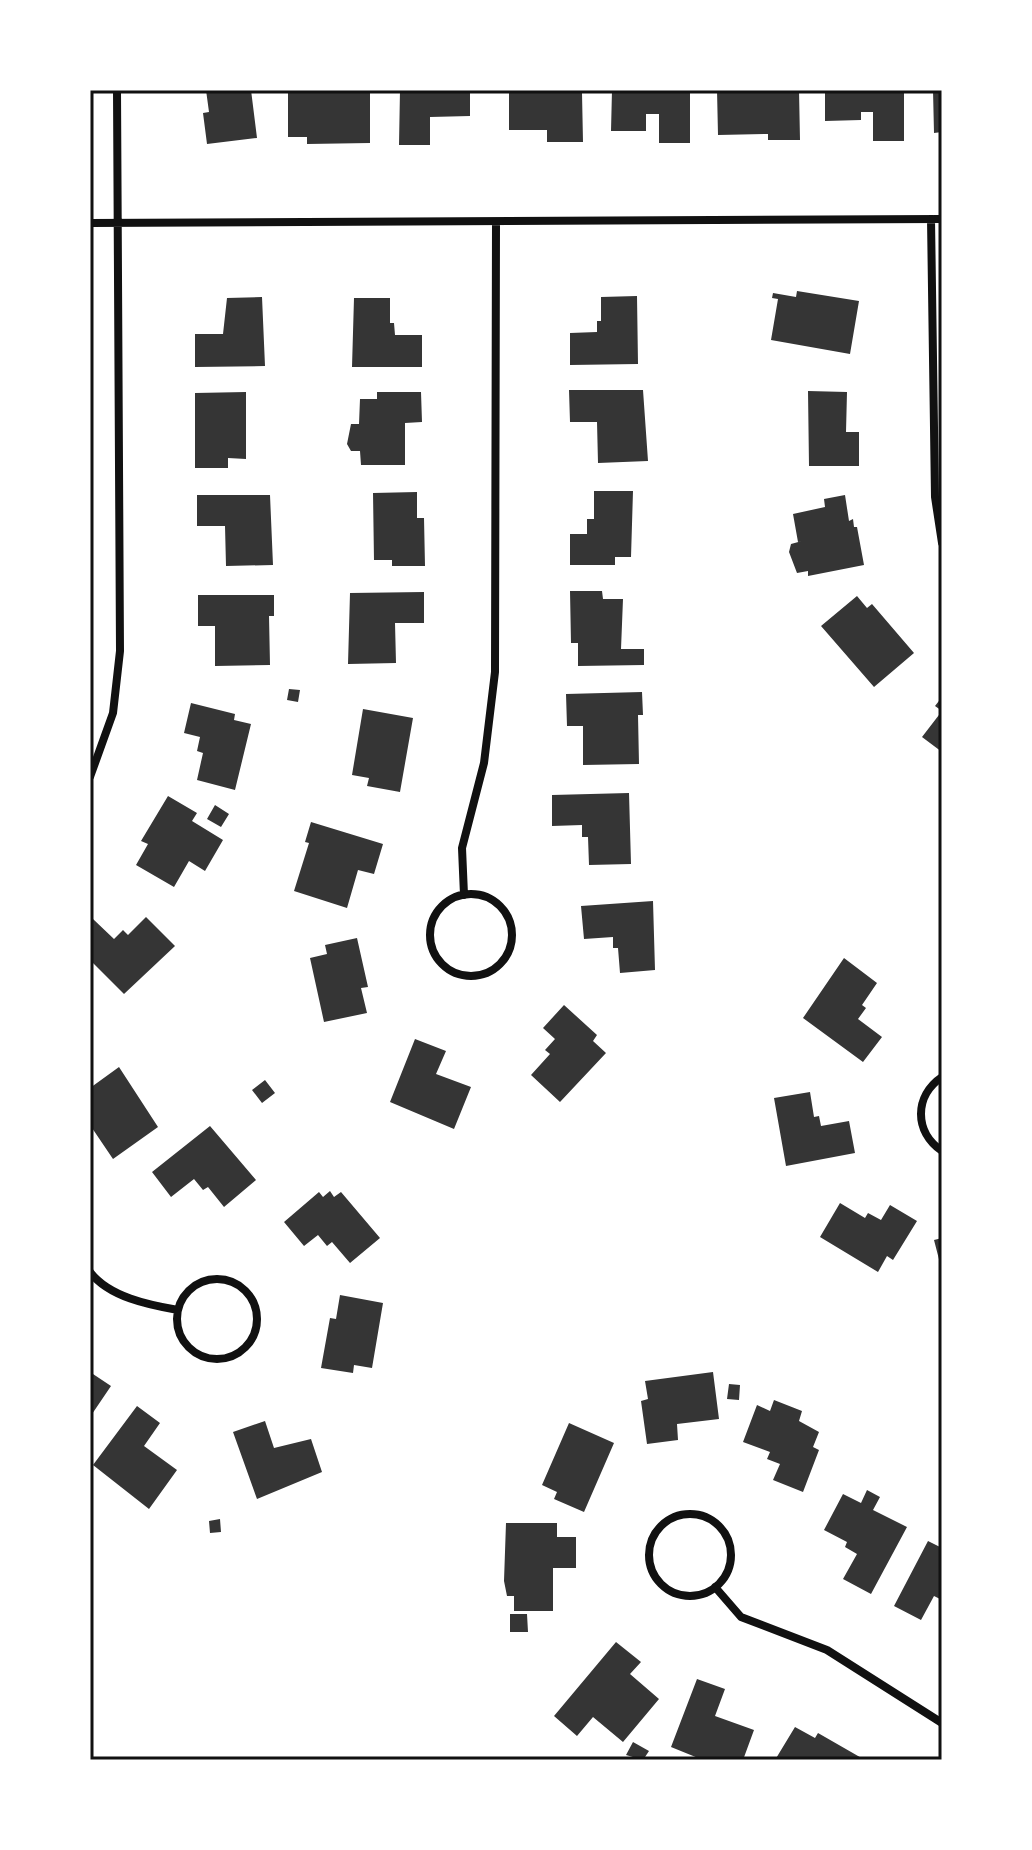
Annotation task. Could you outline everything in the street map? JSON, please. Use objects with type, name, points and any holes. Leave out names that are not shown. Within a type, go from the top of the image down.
[{"type":"street","points":[[90,777],[113,713],[120,651],[117,90]]},
{"type":"street","points":[[931,219],[935,497],[942,543]]},
{"type":"street","points":[[90,223],[942,219]]},
{"type":"street","points":[[464,895],[462,848],[484,763],[495,672],[496,222]]},
{"type":"street","points":[[464,895],[482,895],[494,901],[510,922],[512,935],[504,960],[482,975],[456,974],[444,966],[430,942],[435,916],[443,904],[464,895]]},
{"type":"street","points":[[942,1077],[925,1094],[920,1107],[925,1134],[942,1151]]},
{"type":"street","points":[[90,1272],[95,1279],[141,1304],[178,1310]]},
{"type":"street","points":[[217,1279],[230,1281],[251,1297],[256,1310],[253,1336],[235,1355],[210,1358],[198,1354],[180,1335],[178,1310],[192,1288],[217,1279]]},
{"type":"street","points":[[702,1515],[724,1531],[732,1557],[729,1570],[715,1587],[699,1595],[685,1596],[661,1584],[649,1560],[655,1534],[663,1523],[675,1516],[702,1515]]},
{"type":"street","points":[[715,1587],[741,1617],[827,1650],[942,1723]]},
{"type":"building","points":[[206,90],[251,90],[257,138],[207,144],[203,113],[209,112]]},
{"type":"building","points":[[370,90],[370,143],[307,144],[307,137],[288,137],[288,91]]},
{"type":"building","points":[[400,90],[470,90],[470,116],[430,117],[430,145],[399,145]]},
{"type":"building","points":[[612,90],[690,90],[690,143],[659,143],[659,114],[646,114],[646,131],[611,131]]},
{"type":"building","points":[[717,90],[799,90],[800,140],[768,140],[768,134],[718,135]]},
{"type":"building","points":[[825,90],[904,90],[904,141],[873,141],[873,112],[861,112],[861,120],[825,121]]},
{"type":"building","points":[[933,90],[942,90],[942,132],[934,133]]},
{"type":"building","points":[[509,91],[582,93],[583,142],[547,142],[547,130],[509,130]]},
{"type":"building","points":[[797,291],[859,301],[850,354],[771,340],[778,299],[772,298],[773,293],[796,297]]},
{"type":"building","points":[[637,296],[638,364],[570,365],[570,333],[597,332],[597,321],[601,321],[601,297]]},
{"type":"building","points":[[262,297],[265,366],[195,367],[195,334],[223,334],[227,298]]},
{"type":"building","points":[[354,298],[390,298],[390,323],[394,323],[395,335],[422,335],[422,367],[352,367]]},
{"type":"building","points":[[569,390],[643,390],[648,461],[598,463],[597,422],[570,422]]},
{"type":"building","points":[[808,391],[847,392],[846,432],[859,432],[859,466],[809,466]]},
{"type":"building","points":[[246,392],[246,459],[228,458],[228,468],[195,468],[195,393]]},
{"type":"building","points":[[377,392],[421,392],[422,422],[405,423],[405,465],[361,465],[360,451],[351,451],[347,444],[351,424],[359,424],[360,399],[377,399]]},
{"type":"building","points":[[594,491],[633,491],[631,557],[615,557],[615,565],[570,565],[570,534],[587,534],[587,519],[594,519]]},
{"type":"building","points":[[417,492],[417,518],[424,518],[425,566],[392,566],[392,560],[374,560],[373,493]]},
{"type":"building","points":[[197,495],[270,495],[273,565],[226,566],[225,526],[197,526]]},
{"type":"building","points":[[845,495],[849,521],[853,519],[854,527],[857,527],[864,565],[808,576],[808,571],[797,573],[789,552],[791,544],[802,541],[798,542],[793,514],[825,507],[824,499]]},
{"type":"building","points":[[570,591],[602,591],[603,599],[623,599],[621,649],[644,649],[644,665],[578,666],[578,643],[571,643]]},
{"type":"building","points":[[424,592],[424,623],[395,623],[396,663],[348,664],[350,593]]},
{"type":"building","points":[[198,595],[274,595],[274,616],[269,616],[270,665],[215,666],[215,626],[198,626]]},
{"type":"building","points":[[857,596],[867,608],[872,604],[914,653],[874,687],[821,626]]},
{"type":"building","points":[[289,689],[300,690],[298,702],[287,700]]},
{"type":"building","points":[[642,692],[643,715],[638,715],[639,764],[583,765],[583,726],[567,726],[566,694]]},
{"type":"building","points":[[942,697],[942,711],[935,706]]},
{"type":"building","points":[[191,703],[235,714],[234,720],[251,724],[235,790],[197,780],[203,753],[197,751],[200,737],[184,733]]},
{"type":"building","points":[[363,709],[413,718],[400,792],[367,786],[369,778],[352,775]]},
{"type":"building","points":[[942,711],[942,752],[922,737]]},
{"type":"building","points":[[629,793],[631,864],[589,865],[588,837],[582,837],[582,825],[552,826],[552,795]]},
{"type":"building","points":[[168,796],[197,813],[192,821],[223,840],[205,871],[189,861],[174,887],[136,865],[148,844],[141,841]]},
{"type":"building","points":[[215,805],[229,814],[221,827],[207,819]]},
{"type":"building","points":[[311,822],[383,844],[374,874],[358,870],[347,908],[294,891],[309,843],[305,842]]},
{"type":"building","points":[[653,901],[655,970],[620,973],[618,948],[613,948],[613,937],[584,939],[581,906]]},
{"type":"building","points":[[146,917],[175,946],[124,994],[90,960],[90,922],[93,919],[114,939],[123,930],[128,935]]},
{"type":"building","points":[[357,938],[368,987],[361,988],[367,1013],[324,1022],[310,958],[327,954],[325,945]]},
{"type":"building","points":[[844,958],[877,983],[862,1005],[866,1008],[858,1019],[882,1037],[863,1062],[803,1018]]},
{"type":"building","points":[[564,1005],[597,1035],[593,1041],[606,1053],[560,1102],[531,1075],[550,1054],[545,1050],[555,1039],[543,1028]]},
{"type":"building","points":[[415,1039],[446,1051],[436,1074],[471,1087],[454,1129],[390,1102]]},
{"type":"building","points":[[119,1067],[158,1127],[113,1159],[90,1125],[90,1088]]},
{"type":"building","points":[[265,1080],[275,1093],[262,1103],[252,1090]]},
{"type":"building","points":[[810,1092],[814,1117],[819,1116],[821,1126],[849,1121],[855,1153],[786,1166],[774,1098]]},
{"type":"building","points":[[210,1126],[256,1180],[224,1207],[208,1187],[203,1190],[194,1179],[171,1197],[152,1172]]},
{"type":"building","points":[[330,1191],[334,1197],[341,1192],[380,1238],[350,1263],[332,1242],[327,1246],[318,1235],[304,1246],[284,1222],[319,1192],[323,1197]]},
{"type":"building","points":[[840,1203],[865,1218],[868,1213],[881,1220],[890,1205],[917,1221],[893,1260],[887,1256],[878,1272],[820,1237]]},
{"type":"building","points":[[942,1238],[942,1266],[941,1267],[934,1240]]},
{"type":"building","points":[[340,1295],[383,1303],[372,1368],[354,1365],[353,1373],[321,1368],[330,1318],[336,1319]]},
{"type":"building","points":[[90,1372],[111,1386],[90,1417]]},
{"type":"building","points":[[713,1372],[719,1419],[677,1424],[678,1440],[647,1444],[641,1401],[648,1399],[645,1381]]},
{"type":"building","points":[[729,1384],[740,1385],[739,1400],[727,1399]]},
{"type":"building","points":[[774,1400],[802,1411],[799,1421],[819,1432],[813,1447],[819,1450],[803,1492],[773,1480],[780,1464],[767,1459],[770,1452],[743,1442],[757,1405],[770,1411]]},
{"type":"building","points":[[137,1406],[160,1423],[144,1446],[177,1470],[149,1509],[93,1465]]},
{"type":"building","points":[[265,1421],[274,1448],[311,1439],[322,1472],[257,1499],[233,1432]]},
{"type":"building","points":[[569,1423],[614,1443],[584,1512],[554,1499],[557,1492],[542,1485]]},
{"type":"building","points":[[867,1490],[880,1497],[873,1510],[907,1527],[871,1594],[843,1579],[857,1554],[845,1547],[847,1542],[824,1530],[843,1494],[861,1503]]},
{"type":"building","points":[[220,1519],[221,1532],[210,1533],[209,1521]]},
{"type":"building","points":[[506,1523],[557,1523],[557,1537],[576,1537],[576,1568],[553,1568],[553,1611],[514,1611],[514,1596],[507,1596],[504,1581]]},
{"type":"building","points":[[928,1541],[942,1548],[942,1600],[934,1596],[921,1620],[894,1606]]},
{"type":"building","points":[[510,1614],[527,1614],[528,1632],[510,1632]]},
{"type":"building","points":[[616,1642],[641,1662],[630,1674],[659,1699],[623,1742],[593,1717],[577,1736],[554,1716]]},
{"type":"building","points":[[697,1679],[725,1689],[715,1716],[754,1730],[743,1760],[703,1760],[671,1747]]},
{"type":"building","points":[[795,1727],[815,1738],[818,1733],[865,1760],[775,1760]]},
{"type":"building","points":[[633,1742],[649,1751],[643,1760],[626,1755]]}]
